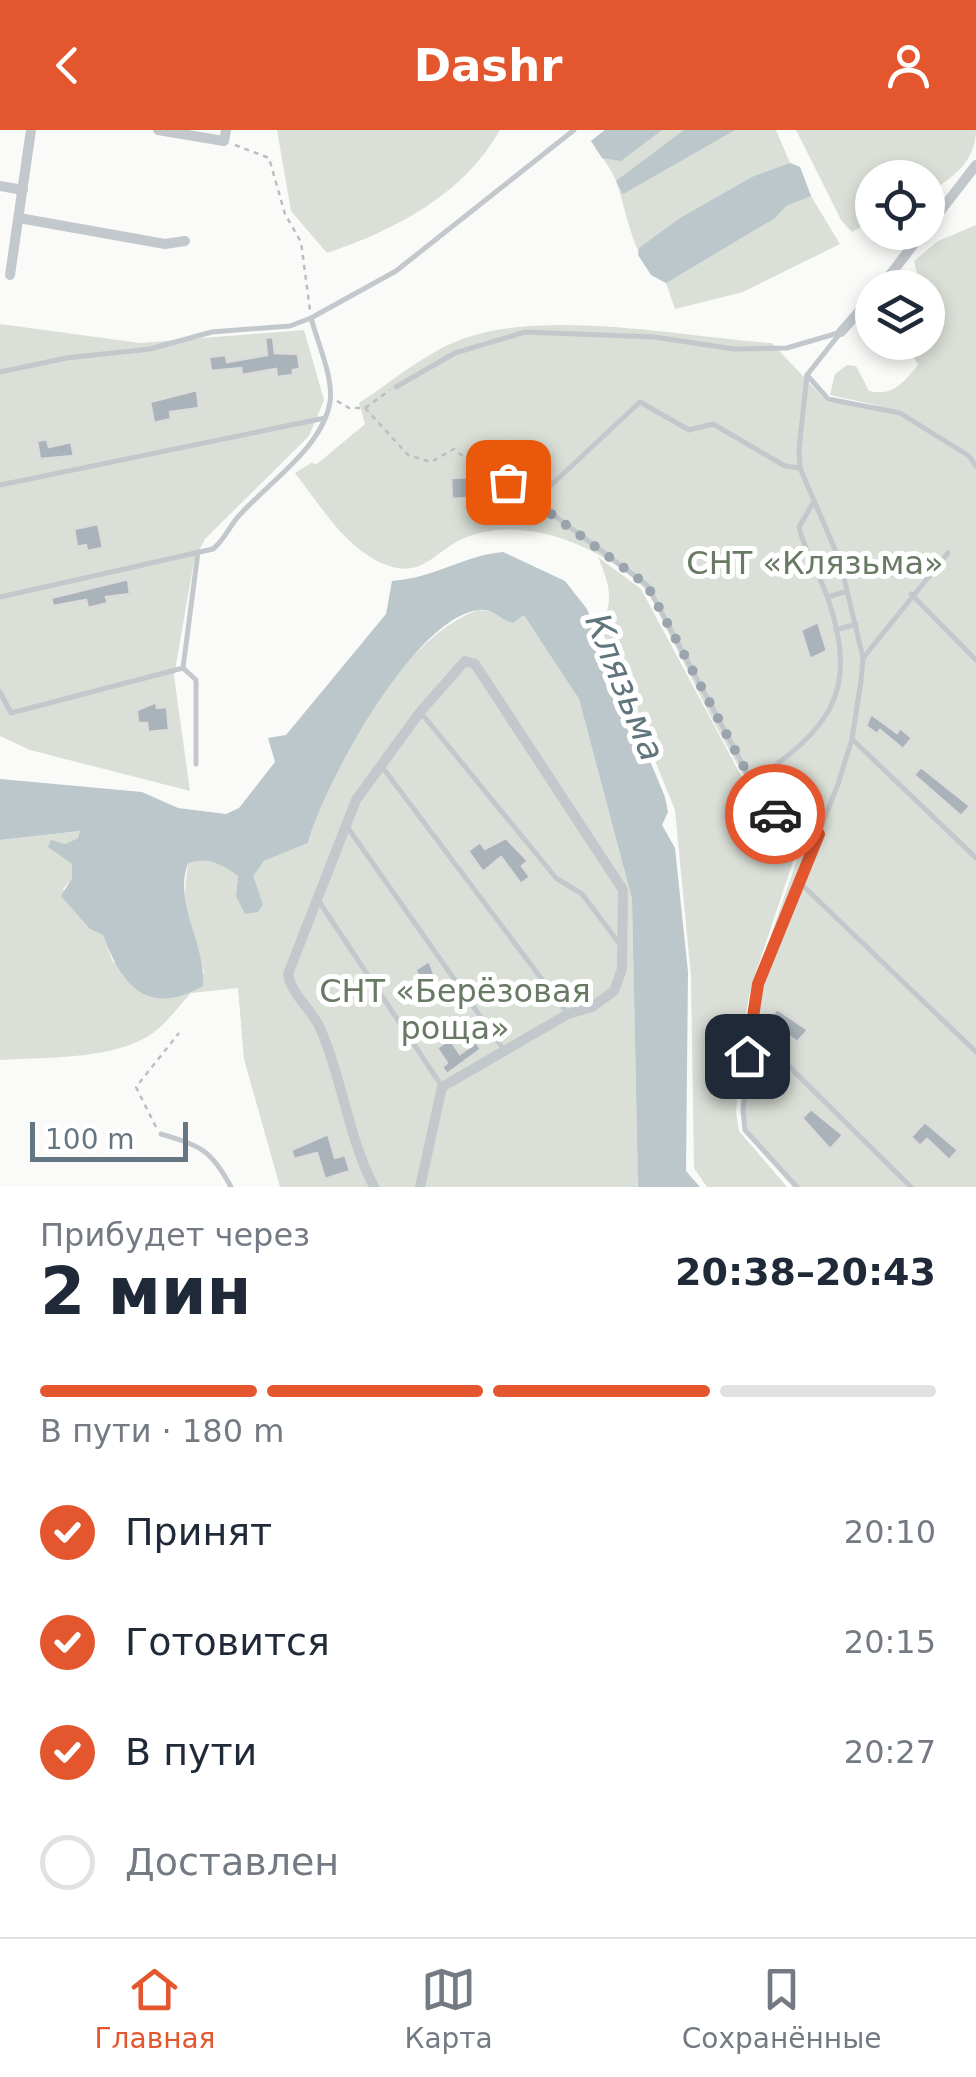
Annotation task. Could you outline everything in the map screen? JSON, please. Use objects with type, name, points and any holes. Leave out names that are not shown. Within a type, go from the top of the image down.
[{"type":"street","points":[[10,275],[32,130]]},
{"type":"street","points":[[158,130],[225,136]]},
{"type":"street","points":[[945,205],[976,165]]},
{"type":"street","points":[[0,186],[23,190]]},
{"type":"street","points":[[19,218],[166,244],[185,241]]},
{"type":"street","points":[[894,270],[910,250]]},
{"type":"street","points":[[841,332],[855,316]]},
{"type":"street","points":[[374,1187],[361,1162],[319,1026],[290,986],[288,974],[356,800],[420,712],[465,661],[475,664],[624,890],[622,948],[614,992],[442,1087],[420,1187]]},
{"type":"lane","points":[[0,372],[66,358],[150,348],[212,332],[290,326],[311,318],[396,271],[574,130]]},
{"type":"lane","points":[[0,597],[198,552],[223,540],[234,521],[312,439],[325,418],[331,398],[311,318]]},
{"type":"lane","points":[[396,387],[455,353],[526,332],[654,336],[734,349],[787,348],[841,332]]},
{"type":"lane","points":[[797,1187],[745,1130],[749,1028],[758,984],[796,880],[819,834],[852,739],[863,658],[834,545],[800,468],[808,375],[841,332]]},
{"type":"lane","points":[[808,375],[828,399],[900,413],[970,456],[976,466]]},
{"type":"lane","points":[[533,502],[640,402],[690,430],[713,424],[786,466],[800,468]]},
{"type":"lane","points":[[0,486],[325,418]]},
{"type":"lane","points":[[483,462],[647,585],[752,782],[785,828],[819,834]]},
{"type":"lane","points":[[752,782],[800,749],[833,705],[842,686],[843,659],[828,597],[800,527],[814,501]]},
{"type":"lane","points":[[184,668],[198,552]]},
{"type":"lane","points":[[863,658],[948,553]]},
{"type":"lane","points":[[828,597],[847,591]]},
{"type":"lane","points":[[911,594],[976,660]]},
{"type":"lane","points":[[836,630],[856,624]]},
{"type":"lane","points":[[0,692],[11,713],[184,668]]},
{"type":"lane","points":[[184,668],[196,680],[196,764]]},
{"type":"lane","points":[[420,712],[556,878],[582,894],[622,948]]},
{"type":"lane","points":[[852,739],[976,858]]},
{"type":"lane","points":[[381,765],[568,1014]]},
{"type":"lane","points":[[348,828],[504,1051]]},
{"type":"lane","points":[[796,880],[976,1052]]},
{"type":"lane","points":[[318,900],[442,1087]]},
{"type":"lane","points":[[749,1028],[911,1187]]},
{"type":"lane","points":[[160,1134],[201,1146],[218,1162],[231,1187]]},
{"type":"path","points":[[225,136],[269,158],[285,214],[301,242],[311,318]]},
{"type":"path","points":[[331,398],[349,408],[365,408],[396,387]]},
{"type":"path","points":[[365,408],[408,455],[431,462],[454,450],[467,464],[483,462]]},
{"type":"path","points":[[160,1134],[136,1087],[179,1033]]},
{"type":"green space","points":[[277,130],[500,130],[467,173],[425,207],[378,233],[327,253],[291,211]]},
{"type":"green space","points":[[605,130],[776,130],[790,163],[800,167],[811,196],[840,244],[743,292],[675,309],[666,283],[655,275],[639,252],[616,181],[591,141]]},
{"type":"green space","points":[[796,130],[976,130],[967,160],[945,181],[945,160],[855,160],[855,230],[852,232],[841,220]]},
{"type":"green space","name":"СНТ «Клязьма»","points":[[976,225],[976,1187],[793,1187],[744,1132],[742,1110],[753,987],[804,840],[784,826],[746,778],[650,596],[603,557],[531,531],[483,532],[460,540],[421,565],[393,567],[377,561],[350,541],[295,473],[311,463],[317,464],[365,424],[359,403],[415,364],[450,344],[484,333],[523,327],[608,327],[772,343],[827,402],[880,406],[830,395],[835,374],[847,365],[856,366],[869,391],[885,392],[908,377],[918,365],[915,360],[945,360],[945,270],[916,270],[914,261],[927,250],[945,250],[945,238]]},
{"type":"green space","points":[[0,324],[140,343],[304,330],[324,400],[309,436],[205,539],[194,561],[174,676],[190,791],[30,750],[0,736]]},
{"type":"green space","points":[[598,557],[641,589],[746,785],[781,832],[799,844],[751,987],[742,1032],[736,1112],[739,1131],[787,1187],[707,1187],[694,1168],[691,977],[675,810],[601,628],[609,592]]},
{"type":"green space","name":"СНТ «Берёзовая роща»","points":[[478,610],[496,612],[512,623],[523,614],[529,619],[579,699],[632,899],[638,1187],[280,1187],[244,1059],[238,988],[191,993],[153,1033],[113,1050],[0,1060],[0,840],[81,831],[78,838],[65,844],[51,841],[49,847],[72,864],[72,878],[63,889],[90,929],[103,935],[113,962],[204,973],[184,899],[188,862],[209,861],[226,868],[238,876],[236,896],[263,903],[252,876],[264,861],[308,843],[332,778],[372,708],[422,647]]},
{"type":"shaded area","points":[[605,130],[662,130],[621,161],[602,158],[591,141]]},
{"type":"shaded area","points":[[684,130],[735,130],[623,194],[616,181]]},
{"type":"shaded area","points":[[790,163],[800,167],[811,196],[786,206],[775,218],[666,283],[651,275],[638,255],[639,248],[680,218],[752,177]]},
{"type":"shaded area","points":[[503,552],[565,581],[587,609],[665,797],[668,812],[662,825],[675,848],[688,972],[686,1171],[700,1187],[638,1187],[632,899],[579,699],[524,615],[513,623],[478,610],[453,620],[400,672],[332,783],[308,843],[264,861],[253,876],[263,904],[258,912],[245,914],[236,896],[238,876],[208,861],[188,863],[184,893],[200,954],[203,986],[183,995],[152,997],[139,991],[119,969],[103,935],[90,929],[61,896],[72,878],[72,864],[48,847],[51,840],[65,844],[78,838],[80,831],[0,840],[0,779],[142,792],[178,808],[226,814],[239,808],[275,762],[268,738],[286,735],[386,614],[392,581]]},
{"type":"building","points":[[273,337],[275,353],[298,354],[300,369],[293,370],[293,375],[277,377],[276,369],[242,375],[241,368],[211,371],[209,357],[226,355],[227,362],[267,355],[265,338]]},
{"type":"building","points":[[197,390],[199,408],[170,412],[171,419],[154,423],[150,402]]},
{"type":"building","points":[[47,439],[49,447],[71,442],[74,456],[40,459],[37,441]]},
{"type":"building","points":[[479,477],[480,497],[452,499],[451,478]]},
{"type":"building","points":[[98,524],[103,548],[87,551],[86,545],[77,547],[74,529]]},
{"type":"building","points":[[128,579],[130,594],[106,597],[108,603],[88,608],[86,600],[53,606],[51,598]]},
{"type":"building","points":[[818,622],[827,651],[810,659],[801,630]]},
{"type":"building","points":[[156,702],[157,708],[167,707],[169,730],[148,732],[147,723],[138,723],[137,710]]},
{"type":"building","points":[[871,714],[897,733],[900,728],[912,738],[903,749],[880,730],[877,734],[866,726]]},
{"type":"building","points":[[921,767],[970,806],[961,816],[914,775]]},
{"type":"building","points":[[506,838],[528,861],[522,866],[530,877],[521,884],[501,857],[483,872],[468,851],[480,842],[485,849]]},
{"type":"building","points":[[429,961],[439,985],[412,1003],[406,994],[423,982],[415,970]]},
{"type":"building","points":[[777,1009],[808,1030],[797,1042],[768,1020]]},
{"type":"building","points":[[450,1039],[460,1054],[476,1042],[481,1049],[447,1074],[442,1067],[447,1063],[437,1048]]},
{"type":"building","points":[[811,1109],[843,1135],[830,1149],[802,1118]]},
{"type":"building","points":[[925,1122],[958,1150],[949,1160],[927,1139],[920,1146],[911,1137]]},
{"type":"building","points":[[328,1134],[335,1158],[345,1155],[350,1171],[325,1179],[317,1153],[294,1159],[291,1150]]},
{"type":"way so far","points":[[508,482],[647,585],[752,782],[775,814]]},
{"type":"route","points":[[747,1056],[758,984],[796,880],[819,834],[785,828],[775,814]]},
{"type":"water label","name":"Клязьма","points":[[625,687]]}]
